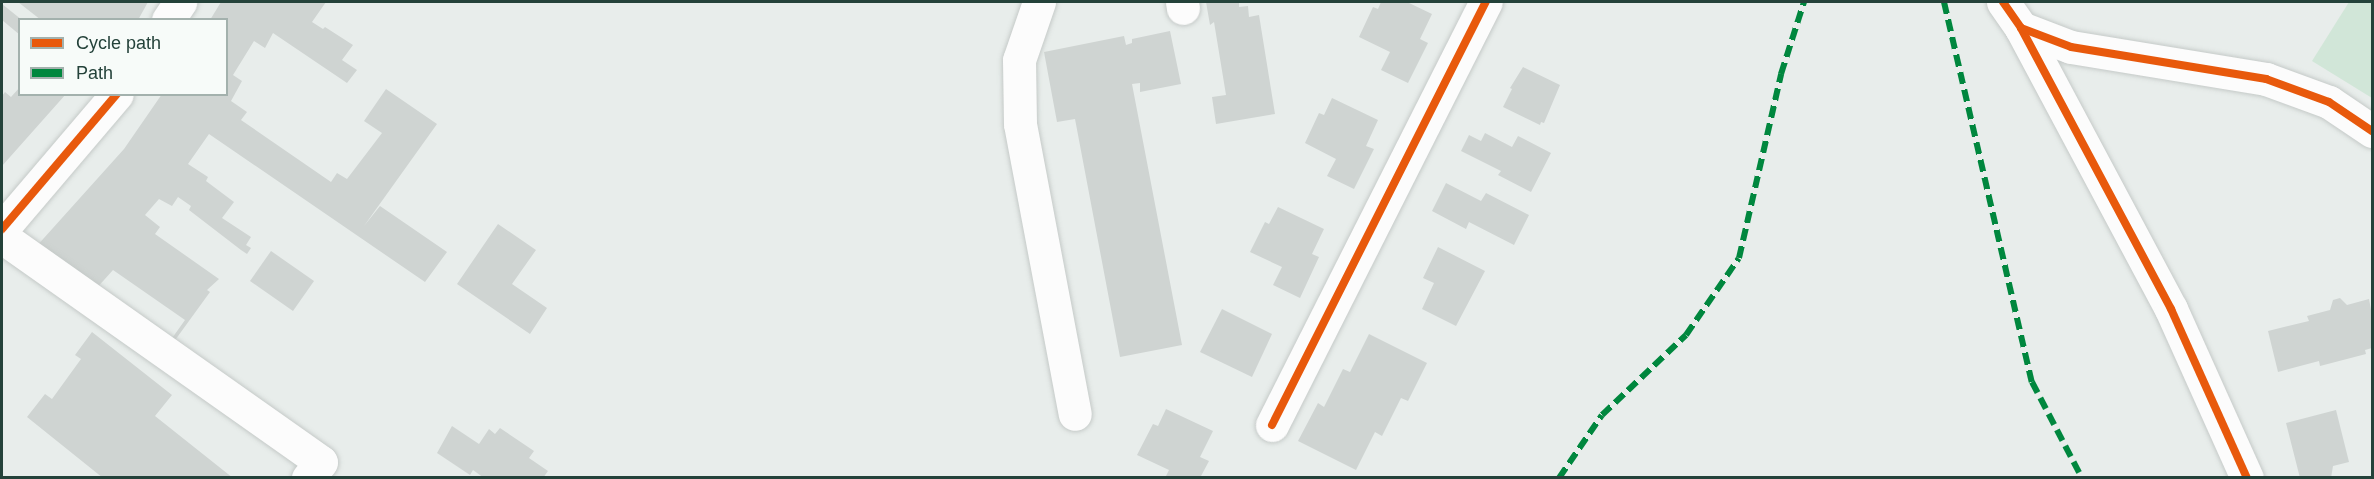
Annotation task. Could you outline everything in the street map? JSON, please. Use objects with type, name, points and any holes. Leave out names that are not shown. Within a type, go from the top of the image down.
[{"type":"street","points":[[169,18],[180,2]]},
{"type":"street","points":[[1040,2],[1019,60],[1020,124],[1075,414]]},
{"type":"street","points":[[1272,425],[1486,2]]},
{"type":"street","points":[[2003,2],[2021,28],[2172,309],[2247,477]]},
{"type":"street","points":[[2021,28],[2071,47],[2266,79],[2329,102],[2373,131]]},
{"type":"street","points":[[2,229],[115,96]]},
{"type":"street","points":[[2,237],[321,462],[308,477]]},
{"type":"green space","points":[[2349,2],[2372,2],[2372,98],[2312,61]]},
{"type":"building","points":[[18,2],[148,2],[139,18],[38,18]]},
{"type":"building","points":[[221,2],[326,2],[312,22],[323,29],[325,27],[353,45],[342,60],[357,70],[347,83],[273,33],[265,48],[254,41],[233,75],[242,81],[231,101],[247,112],[241,120],[331,182],[337,173],[347,179],[382,133],[364,121],[386,89],[437,124],[364,226],[380,206],[447,252],[425,282],[209,134],[188,164],[208,177],[206,181],[234,202],[222,218],[251,237],[246,245],[251,248],[247,254],[241,250],[189,210],[191,206],[178,197],[172,206],[159,199],[145,215],[160,227],[155,234],[219,279],[207,290],[210,292],[173,343],[170,341],[185,320],[113,270],[95,290],[35,248],[124,149],[161,96],[228,96],[228,18],[211,18]]},
{"type":"building","points":[[1206,2],[1239,2],[1239,7],[1248,6],[1249,17],[1259,15],[1275,114],[1216,124],[1212,97],[1226,95],[1214,22],[1210,25]]},
{"type":"building","points":[[1381,2],[1407,2],[1432,14],[1420,39],[1428,43],[1408,83],[1381,70],[1390,52],[1359,37],[1373,7],[1378,9]]},
{"type":"building","points":[[2,4],[20,18],[18,33],[2,20]]},
{"type":"building","points":[[1170,31],[1181,84],[1140,92],[1140,83],[1132,84],[1182,345],[1120,357],[1075,119],[1057,122],[1044,52],[1124,36],[1126,45],[1132,43],[1132,39]]},
{"type":"building","points":[[1523,67],[1560,85],[1544,123],[1541,122],[1540,125],[1503,107],[1512,89],[1510,88]]},
{"type":"building","points":[[18,89],[18,96],[64,96],[2,166],[2,96],[5,92],[11,97]]},
{"type":"building","points":[[1332,98],[1378,120],[1366,146],[1374,149],[1354,189],[1327,176],[1336,159],[1305,143],[1319,113],[1324,115]]},
{"type":"building","points":[[1485,133],[1512,147],[1518,136],[1551,153],[1531,192],[1498,175],[1501,171],[1461,151],[1469,135],[1481,141]]},
{"type":"building","points":[[1446,183],[1481,201],[1486,193],[1529,215],[1514,245],[1469,222],[1466,229],[1432,211]]},
{"type":"building","points":[[1278,207],[1324,229],[1312,254],[1319,257],[1300,298],[1273,285],[1282,267],[1250,252],[1265,222],[1269,224]]},
{"type":"building","points":[[498,224],[536,250],[512,284],[547,308],[530,334],[457,284]]},
{"type":"building","points":[[1438,247],[1485,271],[1456,326],[1422,309],[1434,283],[1423,278]]},
{"type":"building","points":[[271,251],[314,281],[293,311],[250,281]]},
{"type":"building","points":[[2340,298],[2347,305],[2369,299],[2372,315],[2372,348],[2365,350],[2366,354],[2320,366],[2319,361],[2278,372],[2268,331],[2309,321],[2307,316],[2330,310],[2333,300]]},
{"type":"building","points":[[1222,309],[1272,334],[1252,377],[1200,352]]},
{"type":"building","points":[[92,332],[172,395],[155,416],[233,478],[103,478],[27,417],[45,394],[52,399],[81,359],[75,355]]},
{"type":"building","points":[[1369,334],[1427,363],[1408,401],[1401,398],[1382,436],[1375,432],[1356,470],[1298,441],[1318,403],[1324,407],[1343,369],[1350,372]]},
{"type":"building","points":[[1166,409],[1213,431],[1200,457],[1209,461],[1200,478],[1165,478],[1169,470],[1137,455],[1153,424],[1158,426]]},
{"type":"building","points":[[2336,410],[2349,462],[2333,466],[2331,478],[2300,478],[2286,423]]},
{"type":"building","points":[[452,426],[479,444],[489,429],[495,434],[500,428],[534,451],[529,458],[548,471],[543,478],[484,478],[473,470],[470,475],[437,453]]},
{"type":"marked path","points":[[1559,478],[1602,415],[1686,335],[1739,258],[1781,74],[1804,2]]},
{"type":"marked path","points":[[1944,2],[2032,382],[2082,478]]},
{"type":"cycle path","points":[[1272,425],[1486,2]]},
{"type":"cycle path","points":[[2003,2],[2021,28],[2171,309],[2247,478]]},
{"type":"cycle path","points":[[2021,28],[2071,47],[2266,79],[2329,102],[2372,131]]},
{"type":"cycle path","points":[[2,229],[115,96]]}]
